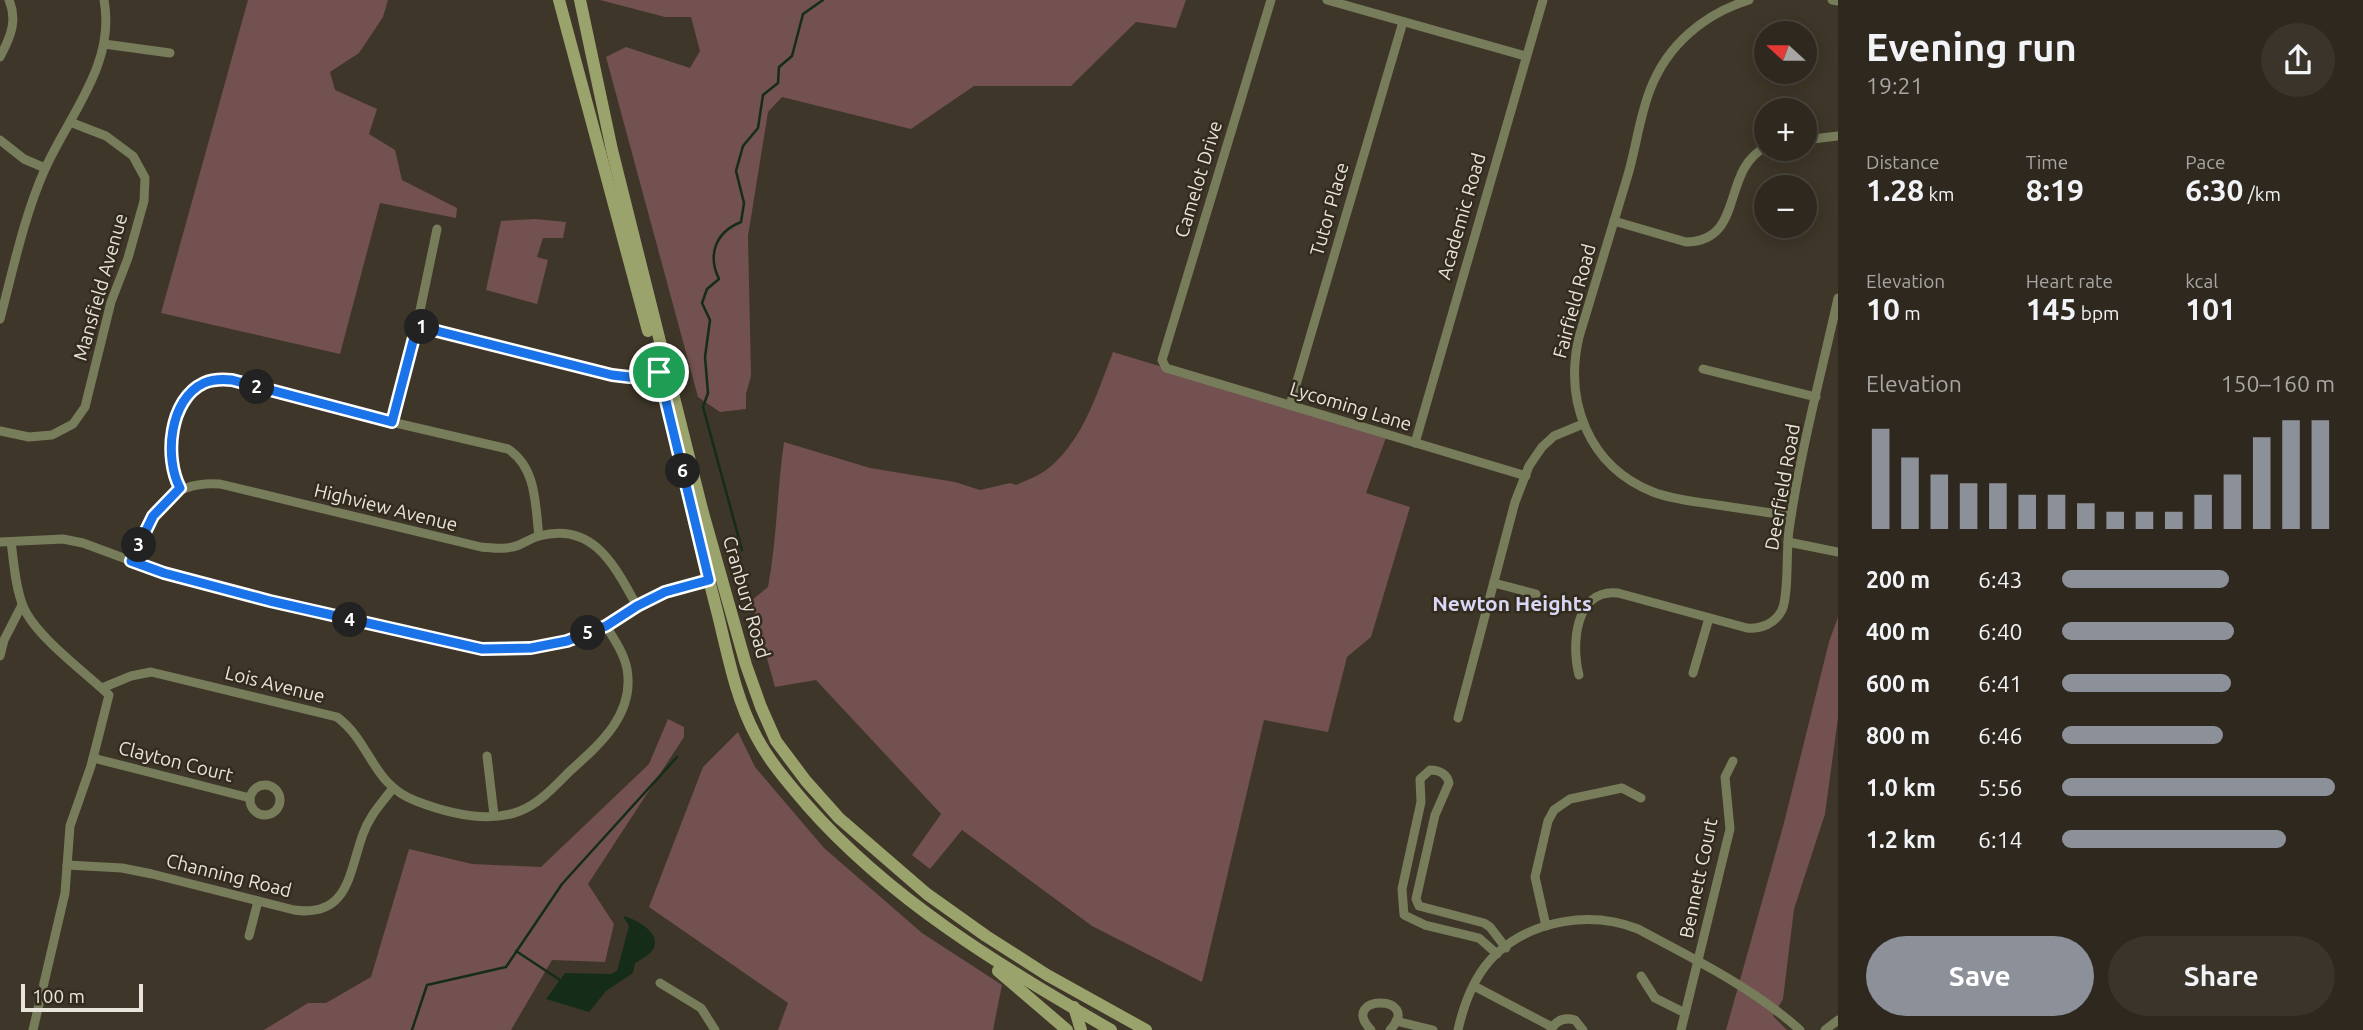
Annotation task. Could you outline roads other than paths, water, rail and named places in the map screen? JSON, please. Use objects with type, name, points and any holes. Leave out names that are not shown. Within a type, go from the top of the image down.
[{"type":"main road","name":"Cranbury Road","points":[[559,0],[715,578],[761,707],[776,741],[806,781],[839,818],[927,894],[1047,975],[1146,1030]]},
{"type":"main road","name":"Cranbury Road","points":[[580,0],[611,150],[703,513],[736,688],[756,736],[784,779],[829,831],[904,896],[955,935],[1032,985],[1111,1030]]},
{"type":"main road","points":[[955,935],[1067,1030]]},
{"type":"main road","points":[[1047,975],[1066,993],[1076,1010],[1081,1030]]},
{"type":"street","points":[[0,57],[12,30],[13,17],[9,0]]},
{"type":"street","points":[[0,319],[45,168],[88,90],[104,44],[104,0]]},
{"type":"street","name":"Camelot Drive","points":[[1166,369],[1162,360],[1271,0]]},
{"type":"street","points":[[1328,0],[1525,56]]},
{"type":"street","name":"Academic Road","points":[[1415,443],[1543,0]]},
{"type":"street","points":[[1716,0],[1722,10]]},
{"type":"street","name":"Fairfield Road","points":[[1749,0],[1722,10],[1684,38],[1656,75],[1645,104],[1630,168],[1575,354],[1574,393],[1583,424],[1593,442],[1609,463],[1630,480],[1653,492],[1678,499],[1791,516]]},
{"type":"street","points":[[1832,0],[1838,1]]},
{"type":"street","name":"Tutor Place","points":[[1290,405],[1403,22]]},
{"type":"street","points":[[104,44],[170,53]]},
{"type":"street","name":"Mansfield Avenue","points":[[0,431],[29,437],[52,435],[73,424],[85,407],[111,302],[128,258],[144,201],[145,178],[133,156],[106,136],[70,122]]},
{"type":"street","points":[[1817,138],[1838,136]]},
{"type":"street","points":[[0,139],[24,159],[45,168]]},
{"type":"street","points":[[1614,221],[1686,242],[1695,242],[1711,236],[1727,217],[1741,171],[1754,156]]},
{"type":"street","points":[[392,422],[417,326],[436,229]]},
{"type":"street","name":"Deerfield Road","points":[[1579,675],[1574,657],[1582,613],[1588,602],[1599,595],[1618,593],[1747,628],[1761,627],[1774,621],[1785,602],[1791,516],[1838,298]]},
{"type":"street","points":[[417,326],[612,375],[629,377],[659,372]]},
{"type":"street","name":"Lycoming Lane","points":[[1166,369],[1526,476]]},
{"type":"street","points":[[1703,369],[1816,397]]},
{"type":"street","points":[[131,561],[153,516],[180,488],[171,463],[170,445],[177,417],[192,391],[214,380],[232,380],[392,422],[499,446],[515,454],[530,476],[539,536]]},
{"type":"street","points":[[1458,718],[1515,502],[1526,476],[1533,460],[1548,441],[1583,424]]},
{"type":"street","name":"Highview Avenue","points":[[180,488],[206,483],[220,484],[481,547],[498,549],[516,546],[539,536],[566,534],[599,548],[612,562],[637,606]]},
{"type":"street","points":[[0,542],[62,539],[104,549],[164,573],[257,597],[467,647],[507,650],[567,641],[606,626],[665,592],[715,578]]},
{"type":"street","points":[[12,542],[22,606],[37,629],[109,695],[93,758],[70,826],[65,893],[33,1030]]},
{"type":"street","points":[[1788,542],[1838,552]]},
{"type":"street","points":[[1494,583],[1536,594]]},
{"type":"street","points":[[0,656],[22,606]]},
{"type":"street","points":[[1693,673],[1709,618]]},
{"type":"street","name":"Lois Avenue","points":[[102,688],[131,676],[151,672],[337,717],[356,735],[374,768],[393,788],[416,801],[458,814],[494,815],[520,811],[543,797],[606,738],[615,724],[627,694],[627,668],[606,626]]},
{"type":"street","points":[[487,756],[494,815]]},
{"type":"street","name":"Clayton Court","points":[[93,758],[250,798]]},
{"type":"street","name":"Bennett Court","points":[[1681,1030],[1730,829],[1725,777],[1733,761]]},
{"type":"street","points":[[1496,954],[1479,938],[1415,922],[1404,915],[1402,889],[1421,802],[1420,779],[1424,773],[1436,770],[1448,778],[1449,783],[1435,815],[1417,887],[1419,906],[1484,923],[1506,948]]},
{"type":"street","name":"Channing Road","points":[[67,865],[132,870],[304,911],[323,908],[338,898],[349,882],[370,819],[393,788]]},
{"type":"street","points":[[1546,926],[1535,877],[1545,833],[1554,810],[1570,799],[1622,788],[1641,798]]},
{"type":"street","points":[[249,936],[258,901]]},
{"type":"street","points":[[1403,910],[1417,901]]},
{"type":"street","points":[[1458,1030],[1465,1004],[1474,986],[1496,954],[1528,933],[1546,926],[1581,919],[1622,923],[1638,929],[1755,994],[1800,1030]]},
{"type":"street","points":[[1641,976],[1655,998],[1685,1013]]},
{"type":"street","points":[[660,983],[701,1008],[715,1030]]},
{"type":"street","points":[[1474,986],[1551,1029],[1559,1020],[1570,1019],[1583,1030]]},
{"type":"street","points":[[1371,1030],[1365,1022],[1365,1011],[1377,1001],[1392,1006],[1396,1021],[1390,1030]]},
{"type":"street","points":[[1825,1030],[1838,1020]]},
{"type":"street","points":[[1396,1021],[1433,1030]]},
{"type":"waterway","points":[[742,550],[703,407],[708,393],[705,357],[710,320],[702,303],[707,289],[719,279],[714,261],[716,245],[725,232],[741,222],[744,203],[736,171],[743,146],[758,128],[763,95],[778,83],[779,67],[792,56],[803,14],[823,0]]},
{"type":"waterway","points":[[412,1030],[427,985],[506,967],[562,884],[677,757]]},
{"type":"waterway","points":[[516,951],[560,980]]},
{"type":"district","name":"Newton Heights","points":[[1512,603]]}]
